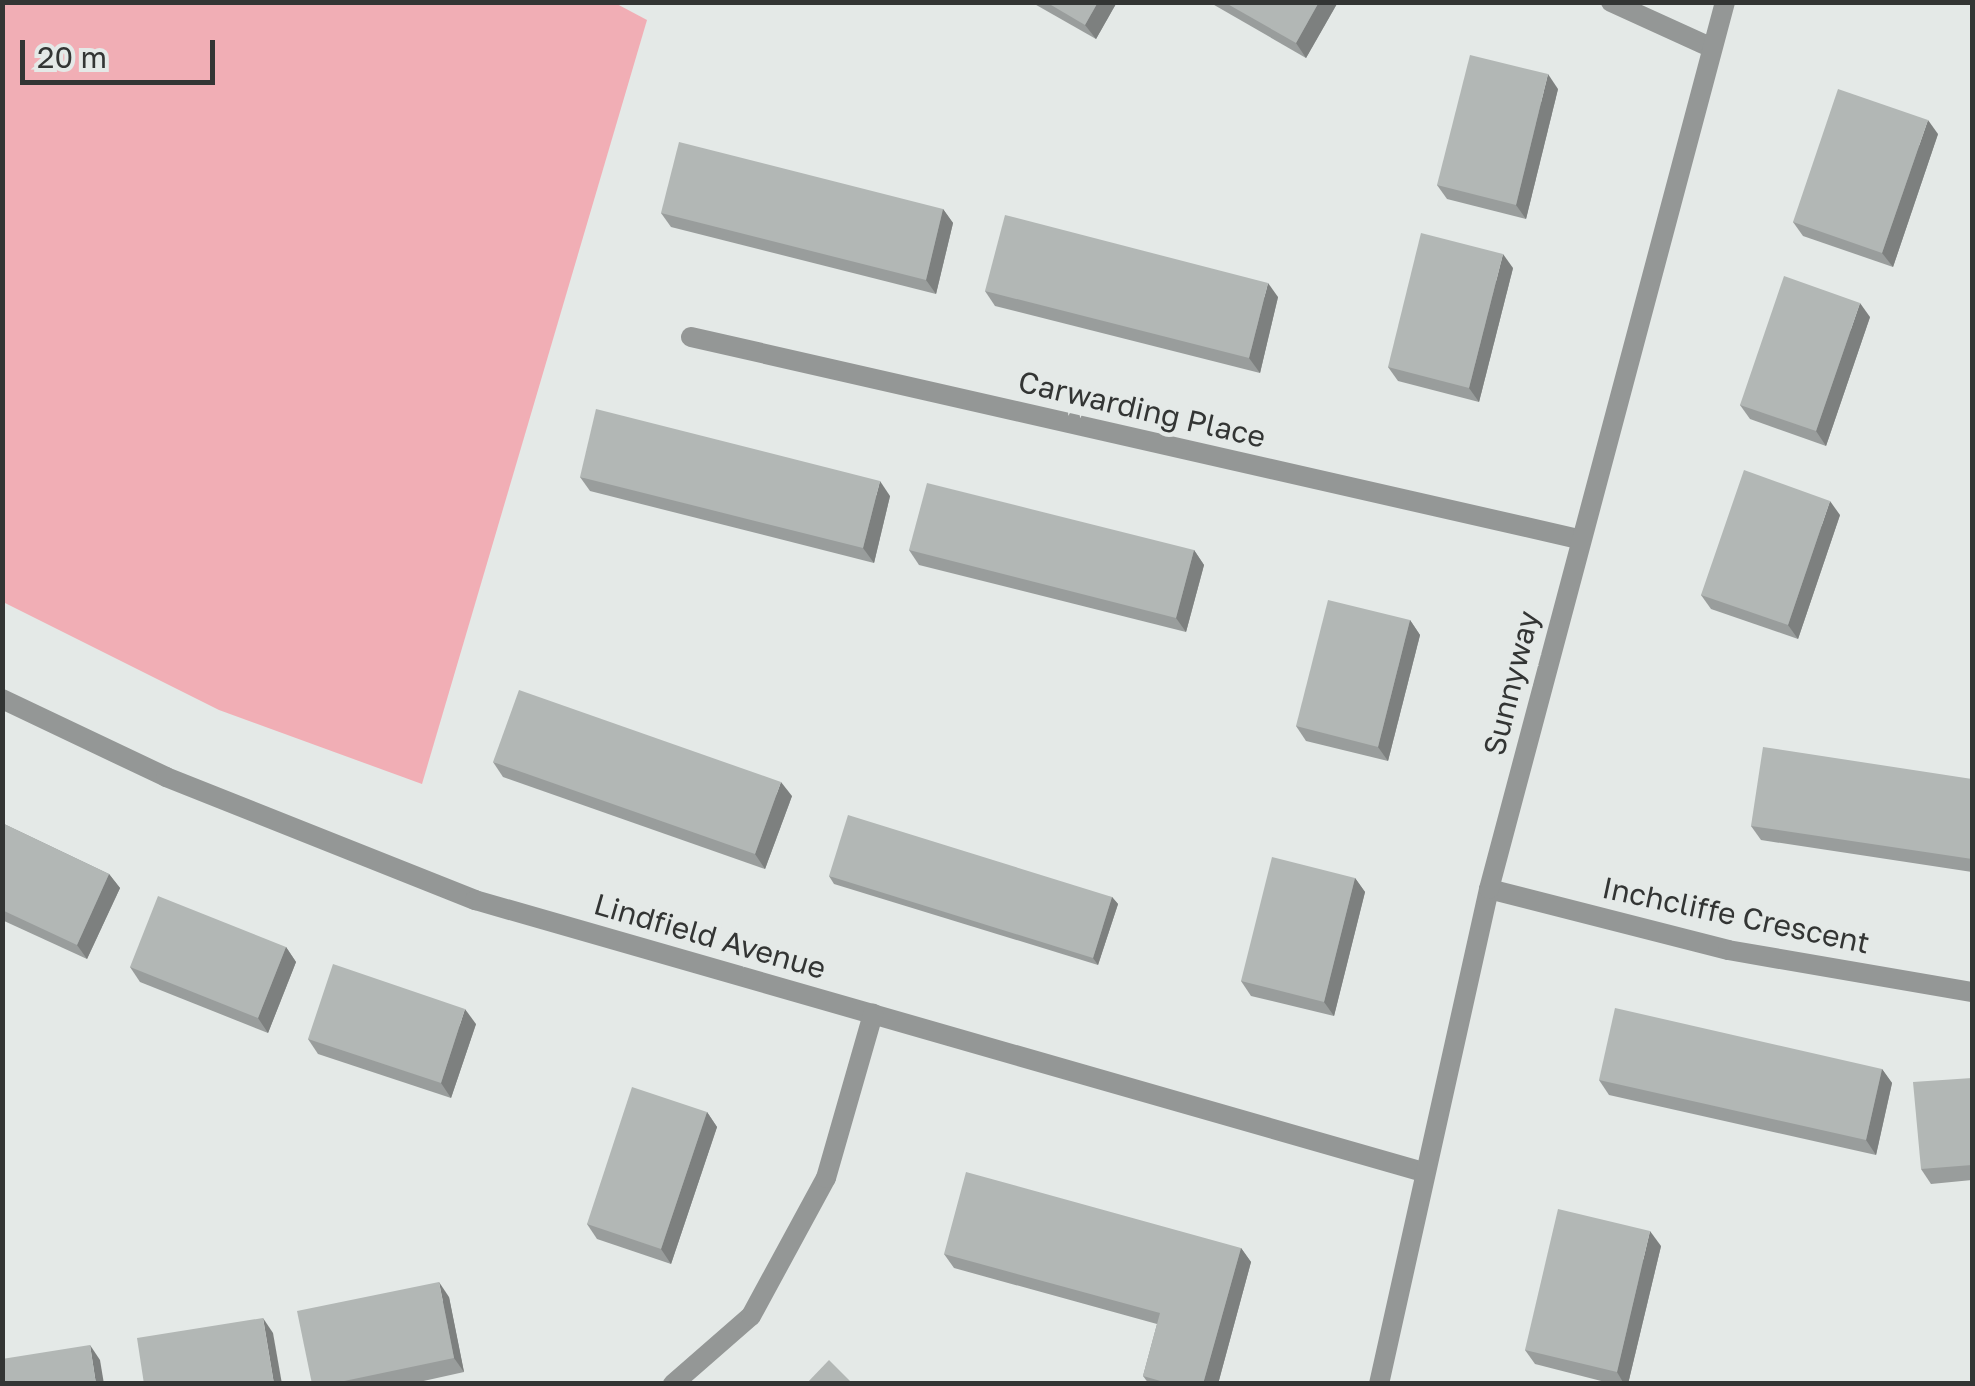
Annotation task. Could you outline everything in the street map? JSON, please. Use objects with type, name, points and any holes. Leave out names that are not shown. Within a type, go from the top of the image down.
[{"type":"street","points":[[1611,2],[1710,46]]},
{"type":"street","name":"Sunnyway","points":[[1379,1384],[1489,888],[1710,46],[1725,2]]},
{"type":"street","name":"Carwarding Place","points":[[692,337],[1579,539]]},
{"type":"street","name":"Lindfield Avenue","points":[[2,699],[166,777],[475,900],[1423,1172]]},
{"type":"street","name":"Inchcliffe Crescent","points":[[1489,888],[1728,950],[1972,992]]},
{"type":"street","points":[[674,1384],[751,1316],[826,1178],[874,1014]]},
{"type":"shaded area","points":[[3,3],[615,3],[647,20],[422,784],[219,710],[3,602]]},
{"type":"building","points":[[1046,2],[1098,2],[1085,25]]},
{"type":"building","points":[[1224,2],[1319,2],[1296,43]]},
{"type":"building","points":[[1470,55],[1548,74],[1516,205],[1437,185]]},
{"type":"building","points":[[1838,89],[1928,120],[1882,253],[1793,222]]},
{"type":"building","points":[[679,142],[943,209],[926,280],[661,213]]},
{"type":"building","points":[[1005,215],[1268,283],[1249,358],[985,291]]},
{"type":"building","points":[[1421,233],[1503,254],[1469,388],[1388,367]]},
{"type":"building","points":[[1784,276],[1860,303],[1816,431],[1740,405]]},
{"type":"building","points":[[596,409],[880,481],[863,548],[580,477]]},
{"type":"building","points":[[1744,470],[1830,501],[1788,625],[1701,595]]},
{"type":"building","points":[[927,483],[1194,550],[1176,618],[909,550]]},
{"type":"building","points":[[1328,600],[1410,620],[1378,747],[1296,726]]},
{"type":"building","points":[[519,690],[781,782],[755,854],[493,762]]},
{"type":"building","points":[[1763,747],[1972,779],[1972,859],[1751,826]]},
{"type":"building","points":[[848,815],[1112,897],[1093,958],[829,876]]},
{"type":"building","points":[[2,823],[109,874],[77,945],[2,910]]},
{"type":"building","points":[[1272,857],[1355,878],[1324,1002],[1241,981]]},
{"type":"building","points":[[158,896],[286,947],[258,1018],[130,967]]},
{"type":"building","points":[[333,964],[465,1009],[441,1083],[308,1039]]},
{"type":"building","points":[[1615,1008],[1882,1069],[1866,1140],[1599,1080]]},
{"type":"building","points":[[1972,1078],[1972,1165],[1921,1169],[1913,1082]]},
{"type":"building","points":[[632,1087],[707,1112],[661,1249],[587,1224]]},
{"type":"building","points":[[966,1172],[1241,1248],[1203,1384],[1171,1384],[1143,1376],[1160,1313],[944,1254]]},
{"type":"building","points":[[1558,1209],[1650,1231],[1617,1372],[1525,1350]]},
{"type":"building","points":[[439,1282],[454,1358],[330,1384],[312,1384],[297,1311]]},
{"type":"building","points":[[263,1318],[274,1384],[144,1384],[137,1338]]},
{"type":"building","points":[[90,1345],[96,1384],[2,1384],[2,1359]]},
{"type":"building","points":[[829,1360],[853,1384],[806,1384]]}]
